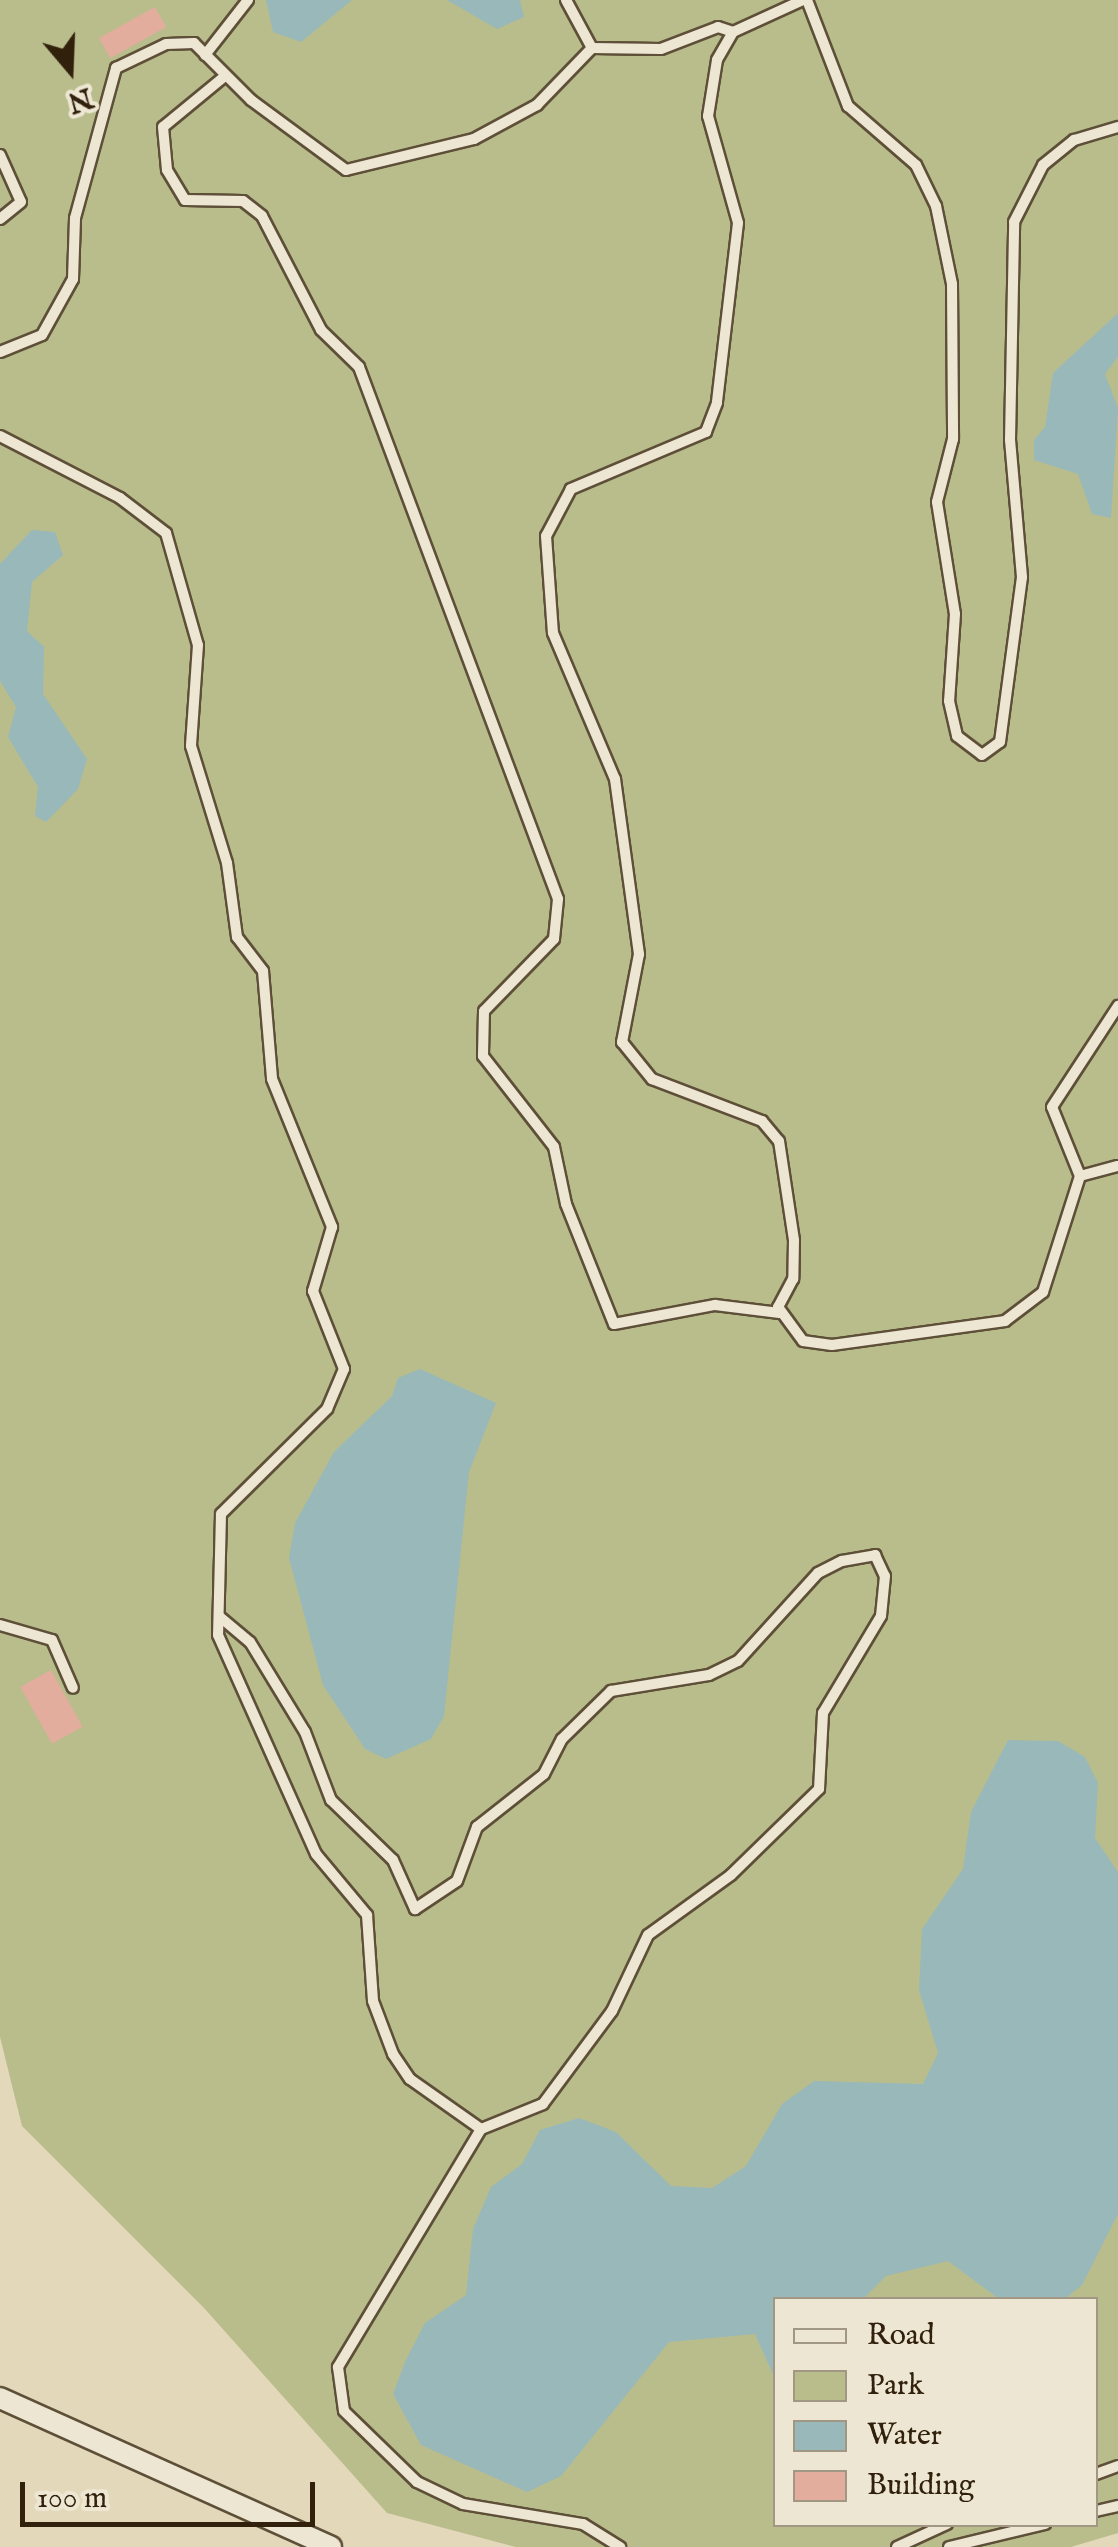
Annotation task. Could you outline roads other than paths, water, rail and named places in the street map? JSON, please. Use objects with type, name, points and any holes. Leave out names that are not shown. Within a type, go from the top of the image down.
[{"type":"street","points":[[0,2398],[331,2547]]},
{"type":"lane","points":[[205,54],[248,0]]},
{"type":"lane","points":[[566,0],[592,48]]},
{"type":"lane","points":[[0,352],[42,334],[74,279],[75,218],[116,68],[166,44],[194,42],[226,76],[346,170],[474,139],[537,105],[592,48],[662,49],[718,27],[733,32],[805,0],[848,106],[916,165],[936,206],[952,284],[952,439],[938,502],[955,614],[949,701],[965,748],[982,754],[1000,742],[1022,577],[1010,440],[1014,222],[1043,166],[1074,140],[1118,127]]},
{"type":"lane","points":[[733,32],[708,116],[738,198],[718,403],[692,446],[605,468],[571,489],[546,536],[553,633],[615,780],[639,954],[622,1042],[652,1079],[762,1121],[780,1141],[794,1240],[780,1312]]},
{"type":"lane","points":[[226,76],[163,128],[167,170],[185,200],[243,202],[262,216],[321,330],[359,367],[558,899],[554,939],[484,1011],[482,1056],[554,1148],[566,1204],[614,1324],[715,1305],[780,1312],[803,1341],[832,1345],[1004,1321],[1043,1292],[1080,1176],[1052,1107],[1098,1024],[1118,1006]]},
{"type":"lane","points":[[0,155],[21,202],[0,219]]},
{"type":"lane","points":[[0,436],[120,498],[166,533],[198,645],[192,746],[228,864],[236,937],[263,972],[272,1079],[332,1227],[313,1291],[344,1369],[327,1409],[221,1514],[220,1617],[228,1662],[316,1854],[367,1915],[373,2001],[392,2054],[410,2079],[481,2128]]},
{"type":"lane","points":[[1080,1176],[1118,1166]]},
{"type":"lane","points":[[220,1617],[250,1642],[305,1732],[331,1800],[392,1860],[415,1909],[457,1881],[478,1827],[544,1774],[562,1739],[612,1691],[692,1679],[738,1661],[818,1573],[842,1561],[875,1556],[885,1576],[880,1616],[822,1713],[819,1789],[731,1876],[648,1935],[612,2011],[543,2104],[481,2128],[338,2367],[344,2411],[432,2489],[462,2504],[583,2524],[620,2547]]},
{"type":"lane","points":[[0,1625],[52,1640],[72,1688]]},
{"type":"lane","points":[[897,2547],[940,2527]]},
{"type":"lane","points":[[949,2547],[1032,2527]]},
{"type":"water","points":[[266,0],[352,0],[301,42],[273,32]]},
{"type":"water","points":[[447,0],[520,0],[524,17],[497,29]]},
{"type":"water","points":[[1118,313],[1118,357],[1105,374],[1118,408],[1111,518],[1092,514],[1078,474],[1034,460],[1034,440],[1045,427],[1053,373]]},
{"type":"water","points":[[32,530],[55,532],[63,555],[32,582],[27,631],[44,647],[43,694],[87,759],[78,789],[46,822],[35,816],[38,787],[8,737],[16,707],[0,681],[0,564]]},
{"type":"water","points":[[420,1369],[496,1403],[469,1472],[444,1716],[431,1739],[386,1759],[365,1749],[323,1685],[289,1558],[295,1523],[334,1452],[392,1396],[398,1378]]},
{"type":"water","points":[[1008,1740],[1058,1741],[1085,1757],[1098,1783],[1095,1838],[1118,1872],[1118,2214],[1082,2285],[1067,2297],[996,2297],[948,2261],[886,2276],[865,2297],[773,2297],[773,2374],[755,2334],[669,2342],[561,2476],[527,2492],[421,2445],[393,2394],[405,2362],[425,2323],[466,2295],[473,2229],[491,2187],[522,2164],[540,2130],[579,2118],[616,2132],[671,2186],[712,2188],[746,2166],[782,2104],[814,2081],[923,2084],[938,2053],[919,1990],[922,1929],[963,1869],[971,1812]]}]
